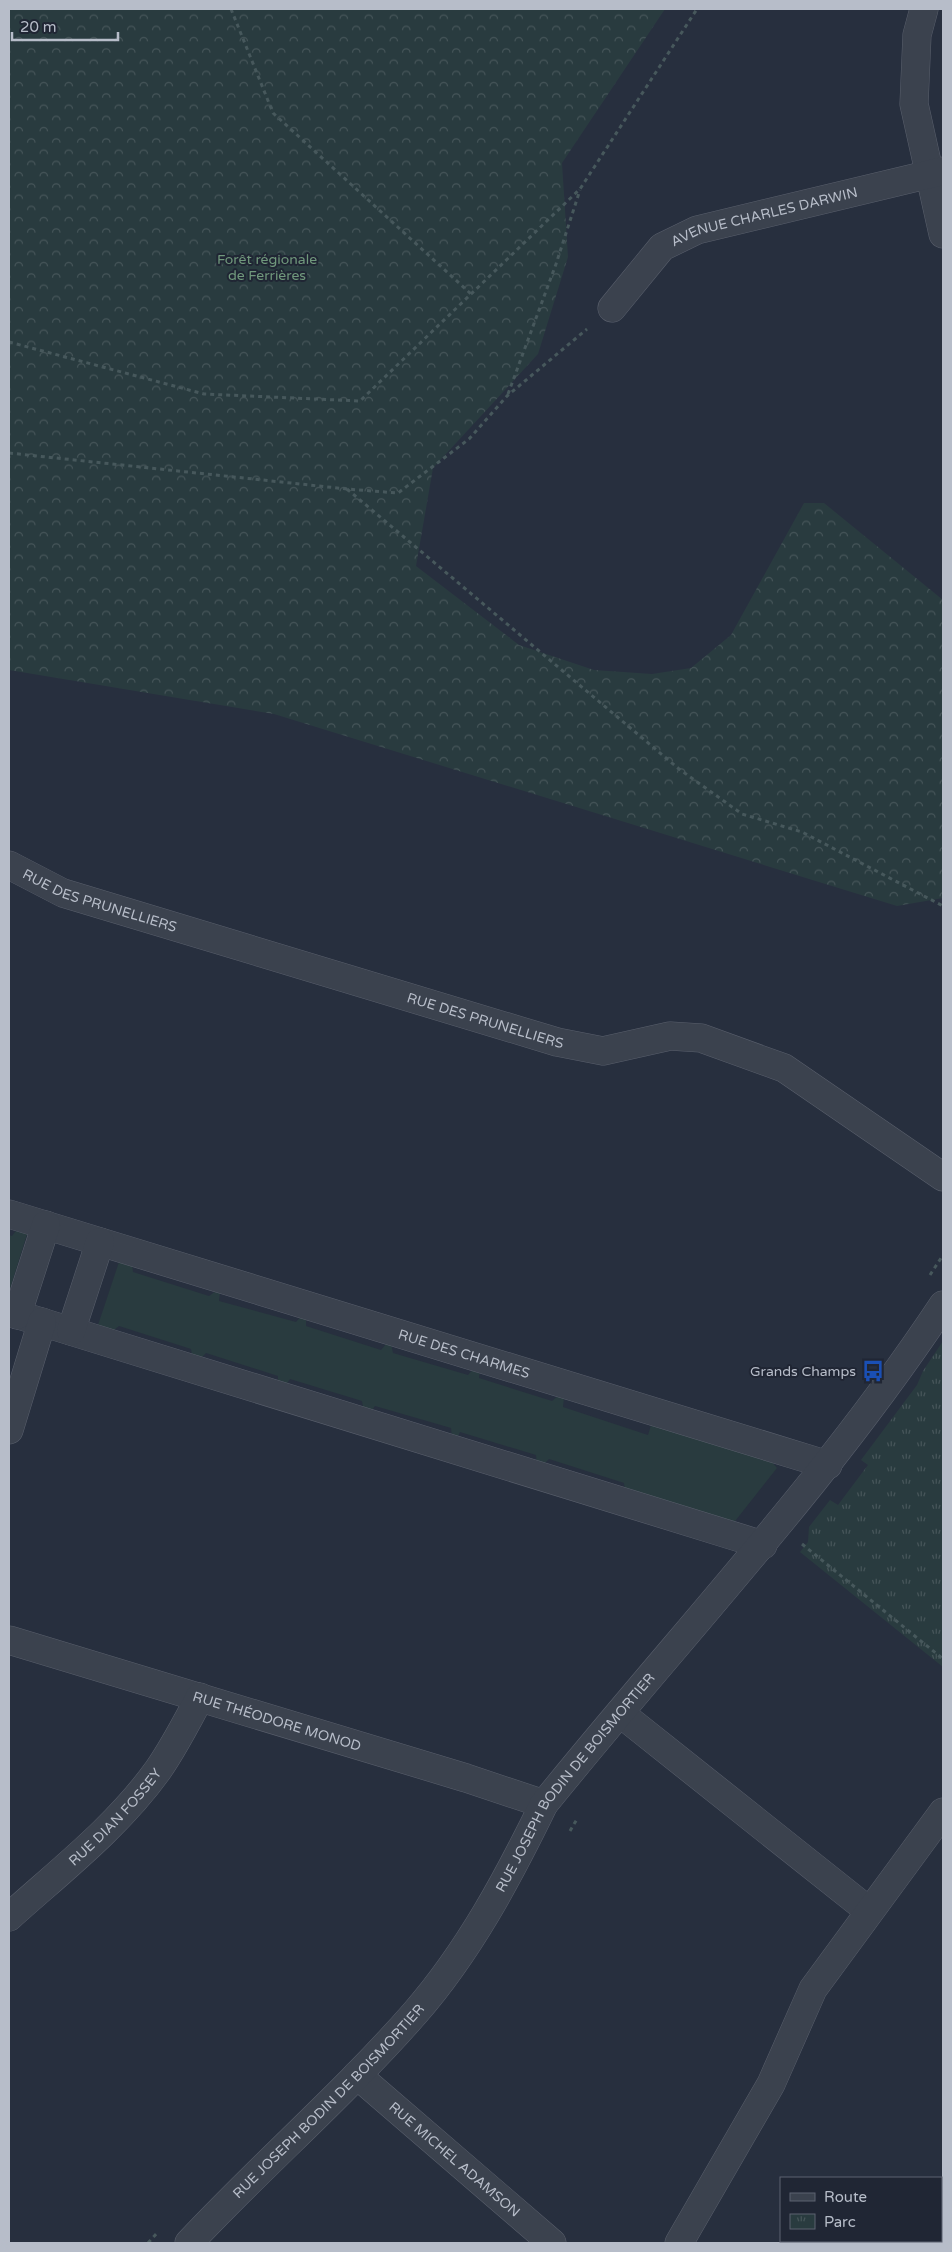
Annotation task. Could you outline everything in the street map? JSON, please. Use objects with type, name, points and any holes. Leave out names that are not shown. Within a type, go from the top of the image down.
[{"type":"street","points":[[924,9],[917,35],[914,104],[936,172],[943,234]]},
{"type":"street","name":"AVENUE CHARLES DARWIN","points":[[612,308],[662,247],[697,230],[936,172]]},
{"type":"street","name":"RUE DES PRUNELLIERS","points":[[9,866],[64,893],[557,1042],[603,1051],[670,1036],[701,1038],[784,1068],[943,1177]]},
{"type":"street","name":"RUE DES CHARMES","points":[[9,1214],[828,1465]]},
{"type":"street","points":[[9,1430],[23,1316],[46,1225]]},
{"type":"street","points":[[71,1331],[100,1242]]},
{"type":"street","name":"RUE JOSEPH BODIN DE BOISMORTIER","points":[[190,2243],[357,2075],[416,2012],[474,1935],[518,1858],[544,1804],[763,1545],[828,1465],[906,1361],[943,1305]]},
{"type":"street","points":[[23,1316],[763,1545]]},
{"type":"street","name":"RUE THÉODORE MONOD","points":[[9,1640],[466,1778],[544,1804]]},
{"type":"street","name":"RUE DIAN FOSSEY","points":[[9,1917],[107,1828],[132,1800],[157,1771],[181,1733],[200,1697]]},
{"type":"street","points":[[620,1713],[869,1911]]},
{"type":"street","points":[[679,2243],[771,2084],[813,1989],[943,1812]]},
{"type":"street","name":"RUE MICHEL ADAMSON","points":[[357,2075],[552,2243]]},
{"type":"path","points":[[231,9],[273,113],[471,294]]},
{"type":"path","points":[[9,342],[204,394],[360,401],[580,189],[697,9]]},
{"type":"path","points":[[507,396],[556,264],[580,189]]},
{"type":"path","points":[[9,453],[398,493],[469,439],[507,396],[612,308]]},
{"type":"path","points":[[347,489],[679,769],[742,814],[802,832],[943,906]]},
{"type":"path","points":[[799,1541],[943,1659]]},
{"type":"green space","name":"Forêt régionale de Ferrières","points":[[9,9],[665,9],[562,163],[568,257],[538,354],[433,468],[416,566],[519,645],[594,670],[652,674],[691,668],[731,635],[804,503],[824,503],[943,600],[943,898],[897,906],[274,714],[9,670]]},
{"type":"green space","points":[[18,1228],[28,1231],[9,1292],[9,1235],[12,1236]]},
{"type":"green space","points":[[120,1259],[132,1264],[133,1272],[209,1296],[217,1290],[220,1292],[219,1301],[296,1322],[302,1315],[306,1319],[306,1326],[381,1350],[387,1343],[391,1344],[393,1353],[468,1375],[475,1367],[480,1369],[479,1378],[552,1401],[560,1394],[564,1398],[563,1407],[648,1435],[652,1422],[772,1462],[777,1468],[732,1525],[625,1493],[624,1483],[549,1459],[541,1467],[537,1466],[536,1455],[460,1432],[456,1441],[452,1440],[451,1428],[375,1406],[368,1415],[364,1413],[362,1401],[290,1379],[284,1388],[278,1387],[278,1376],[206,1353],[197,1362],[193,1361],[191,1349],[119,1326],[109,1334],[96,1331]]},
{"type":"green space","points":[[943,1341],[943,1667],[800,1552],[808,1542],[809,1527],[830,1500],[838,1505],[868,1465],[861,1460],[917,1385],[923,1371]]},
{"type":"place","name":"Grands Champs","points":[[873,1371]]}]
